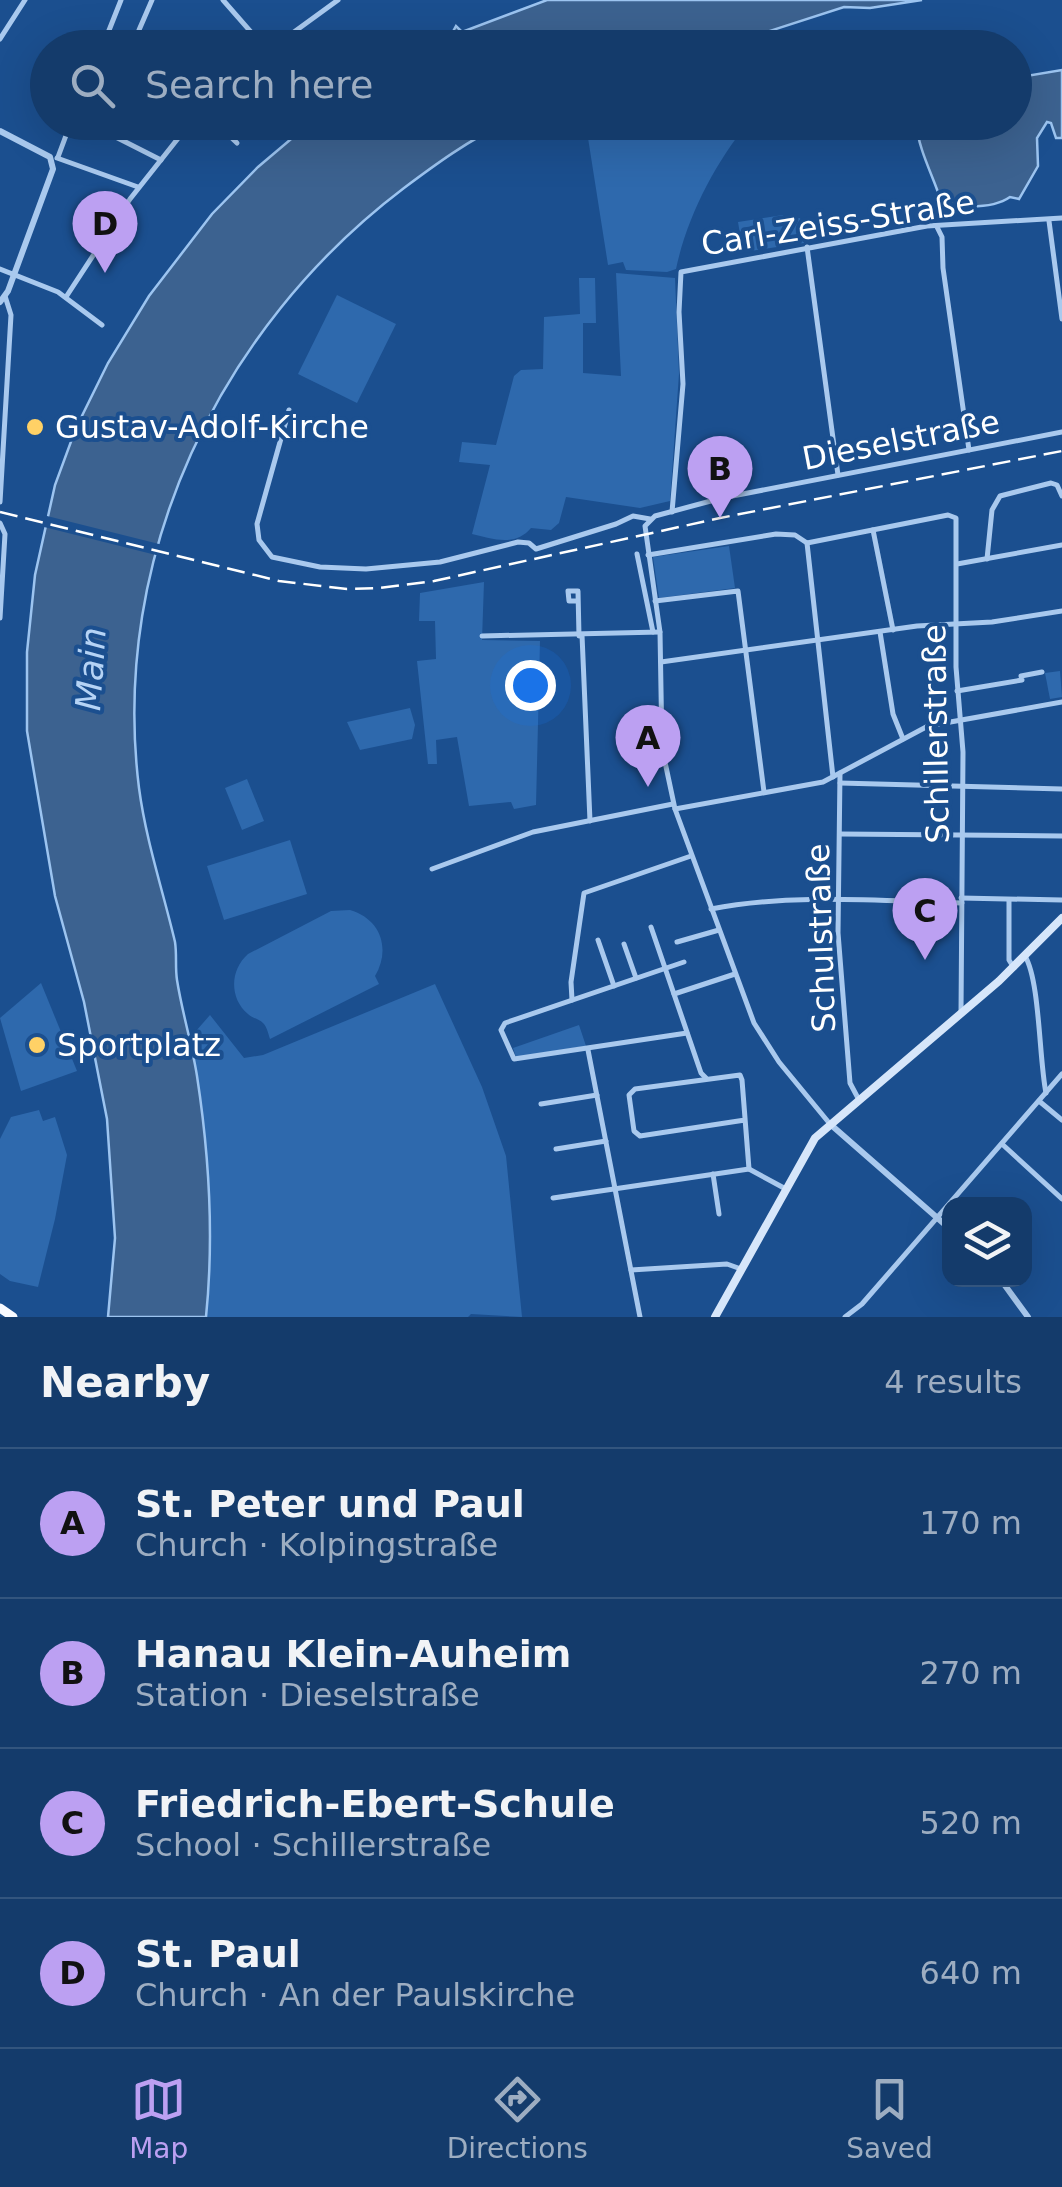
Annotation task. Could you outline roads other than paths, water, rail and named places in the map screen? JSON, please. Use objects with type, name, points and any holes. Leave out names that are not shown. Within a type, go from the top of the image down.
[{"type":"main road","points":[[715,1317],[811,1142],[1014,968],[1062,918]]},
{"type":"street","points":[[0,39],[25,0]]},
{"type":"street","points":[[109,30],[120,0]]},
{"type":"street","points":[[139,30],[152,0]]},
{"type":"street","points":[[223,0],[251,30]]},
{"type":"street","points":[[294,30],[338,0]]},
{"type":"street","points":[[0,130],[55,160],[138,187]]},
{"type":"street","points":[[1,502],[11,315],[2,299],[63,140]]},
{"type":"street","points":[[122,140],[161,160]]},
{"type":"street","points":[[66,296],[138,187],[177,140]]},
{"type":"street","points":[[234,140],[237,143]]},
{"type":"street","name":"Carl-Zeiss-Straße","points":[[672,512],[684,384],[679,312],[681,272],[934,226],[1062,218]]},
{"type":"street","points":[[1049,221],[1062,319]]},
{"type":"street","points":[[934,226],[942,237],[968,450]]},
{"type":"street","points":[[807,247],[838,475]]},
{"type":"street","points":[[0,269],[66,296],[102,325]]},
{"type":"street","name":"Dieselstraße","points":[[289,410],[257,524],[262,545],[279,559],[320,567],[385,569],[465,557],[521,542],[536,549],[626,518],[650,519],[838,475],[1062,432]]},
{"type":"street","points":[[0,422],[7,413]]},
{"type":"street","points":[[986,559],[992,510],[1000,496],[1052,483],[1062,496]]},
{"type":"street","name":"Schillerstraße","points":[[873,530],[953,515],[956,520],[955,624],[963,786],[961,1013]]},
{"type":"street","points":[[650,519],[645,535],[656,632]]},
{"type":"street","points":[[0,523],[5,534],[0,618]]},
{"type":"street","points":[[648,555],[776,534],[795,535],[807,543],[873,530],[893,630]]},
{"type":"street","points":[[807,543],[833,777]]},
{"type":"street","points":[[956,564],[1062,545]]},
{"type":"street","points":[[637,554],[661,662],[662,748],[674,806],[762,1039],[830,1124],[942,1222]]},
{"type":"street","points":[[655,602],[738,591],[764,793]]},
{"type":"street","points":[[578,601],[590,821]]},
{"type":"street","points":[[661,662],[1062,611]]},
{"type":"street","points":[[482,636],[656,632]]},
{"type":"street","points":[[880,632],[892,714],[903,739]]},
{"type":"street","points":[[957,691],[1022,680],[1021,676],[1042,672]]},
{"type":"street","points":[[432,869],[517,837],[819,783],[931,725],[1062,702]]},
{"type":"street","name":"Schulstraße","points":[[840,773],[838,940],[850,1084],[859,1100]]},
{"type":"street","points":[[840,783],[1062,789]]},
{"type":"street","points":[[840,836],[1062,836]]},
{"type":"street","points":[[572,1000],[584,893],[691,856]]},
{"type":"street","points":[[711,909],[748,903],[838,900],[1062,900]]},
{"type":"street","points":[[1009,900],[1009,960],[1014,968]]},
{"type":"street","points":[[651,927],[700,1073],[706,1078]]},
{"type":"street","points":[[678,942],[719,930]]},
{"type":"street","points":[[598,940],[614,986]]},
{"type":"street","points":[[624,944],[636,978]]},
{"type":"street","points":[[1025,956],[1033,972],[1046,1093]]},
{"type":"street","points":[[684,962],[505,1023],[502,1032],[514,1059],[688,1034]]},
{"type":"street","points":[[674,994],[735,974]]},
{"type":"street","points":[[588,1049],[640,1317]]},
{"type":"street","points":[[846,1317],[862,1304],[1062,1074]]},
{"type":"street","points":[[745,1120],[640,1136],[635,1134],[630,1091],[740,1075],[745,1120],[749,1168]]},
{"type":"street","points":[[540,1104],[597,1095]]},
{"type":"street","points":[[1039,1101],[1062,1120]]},
{"type":"street","points":[[556,1149],[606,1141]]},
{"type":"street","points":[[1001,1143],[1062,1199]]},
{"type":"street","points":[[553,1198],[749,1168],[784,1188]]},
{"type":"street","points":[[713,1174],[719,1214]]},
{"type":"street","points":[[631,1270],[723,1264],[741,1269]]},
{"type":"street","points":[[1006,1287],[1028,1317]]},
{"type":"water","points":[[547,0],[922,0],[870,8],[844,7],[773,30],[467,30]]},
{"type":"water","points":[[1062,70],[1062,138],[1056,138],[1047,122],[1037,138],[1038,166],[1019,199],[1010,197],[977,206],[942,204],[920,140],[1032,140],[1032,75]]},
{"type":"water","name":"Main","points":[[290,140],[475,140],[404,188],[338,244],[280,308],[231,378],[191,454],[161,533],[142,616],[134,701],[139,788],[175,942],[177,980],[201,1106],[209,1196],[206,1317],[108,1317],[115,1238],[107,1119],[84,1002],[55,896],[27,731],[27,652],[35,575],[55,485],[76,428],[108,363],[149,296],[212,214]]},
{"type":"railway","points":[[0,512],[279,581],[347,589],[379,588],[434,581],[720,518],[1062,451]]},
{"type":"place","name":"St. Paul","points":[[105,273]]},
{"type":"place","name":"Gustav-Adolf-Kirche","points":[[35,427]]},
{"type":"place","name":"Hanau Klein-Auheim","points":[[720,518]]},
{"type":"place","name":"St. Peter und Paul","points":[[648,787]]},
{"type":"place","name":"Friedrich-Ebert-Schule","points":[[925,960]]},
{"type":"place","name":"Sportplatz","points":[[37,1045]]}]
